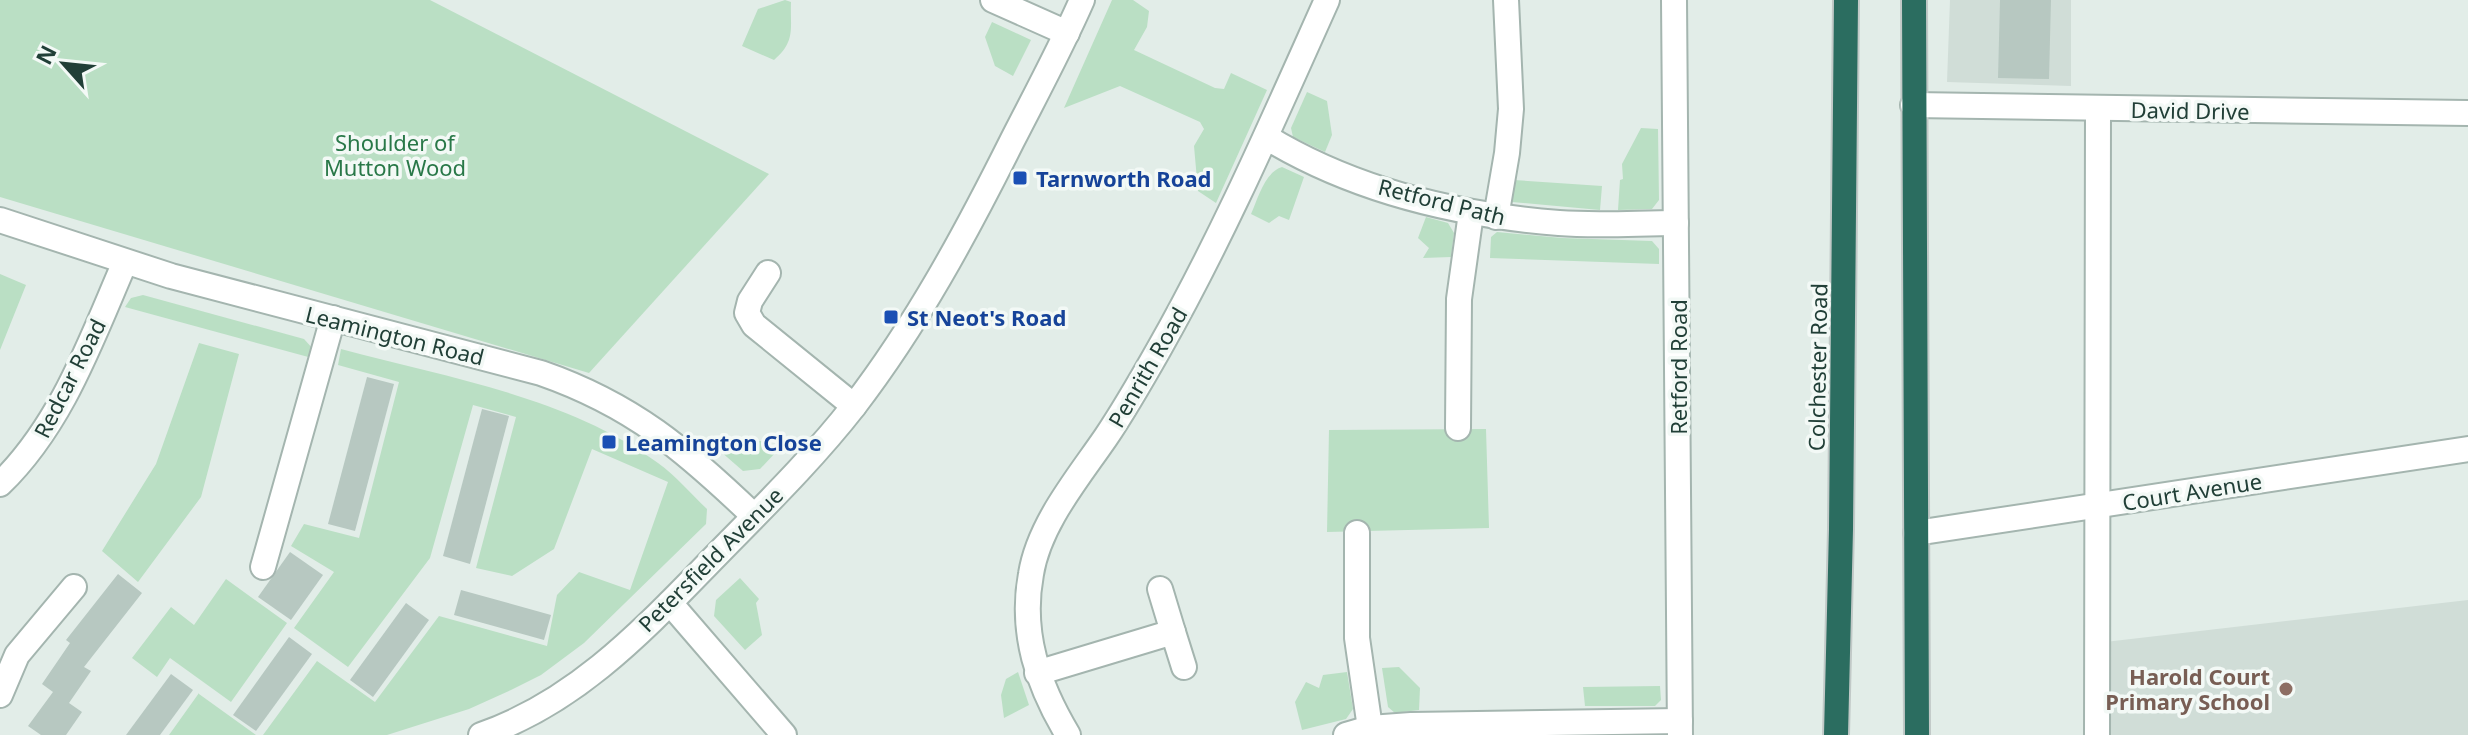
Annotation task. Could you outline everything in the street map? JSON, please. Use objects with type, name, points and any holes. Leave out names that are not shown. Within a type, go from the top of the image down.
[{"type":"highway","name":"Colchester Road","points":[[1836,735],[1846,0]]},
{"type":"highway","points":[[1914,0],[1917,735]]},
{"type":"street","points":[[993,0],[1067,33]]},
{"type":"street","name":"Petersfield Avenue","points":[[481,735],[539,725],[670,603],[854,406],[961,242],[1082,0]]},
{"type":"street","name":"Penrith Road","points":[[1068,735],[1037,673],[1027,630],[1031,573],[1052,516],[1109,433],[1161,347],[1216,245],[1327,0]]},
{"type":"street","points":[[1496,217],[1511,109],[1506,0]]},
{"type":"street","name":"Retford Road","points":[[1674,0],[1680,728]]},
{"type":"street","name":"David Drive","points":[[1913,105],[2468,113]]},
{"type":"street","points":[[2097,735],[2098,109]]},
{"type":"street","name":"Retford Path","points":[[1266,137],[1304,160],[1337,173],[1471,213],[1563,224],[1676,223]]},
{"type":"street","points":[[1458,428],[1459,299],[1471,213]]},
{"type":"street","name":"Leamington Road","points":[[0,220],[125,262],[541,373],[579,386],[628,413],[684,451],[754,516]]},
{"type":"street","name":"Redcar Road","points":[[0,484],[43,434],[83,359],[125,262]]},
{"type":"street","points":[[768,273],[750,301],[747,313],[754,325],[854,406]]},
{"type":"street","points":[[263,567],[333,318]]},
{"type":"street","name":"Court Avenue","points":[[1916,533],[2468,449]]},
{"type":"street","points":[[1357,533],[1357,638],[1370,728]]},
{"type":"street","points":[[0,695],[17,655],[74,587]]},
{"type":"street","points":[[1160,589],[1184,667]]},
{"type":"street","points":[[670,603],[784,735]]},
{"type":"street","points":[[1037,673],[1173,632]]},
{"type":"street","points":[[1346,735],[1370,728],[1680,728]]},
{"type":"shaded area","points":[[1950,0],[2071,0],[2071,86],[1947,82]]},
{"type":"shaded area","name":"Harold Court Primary School","points":[[2468,600],[2468,735],[2105,735],[2105,642]]},
{"type":"green space","name":"Shoulder of Mutton Wood","points":[[0,0],[430,0],[769,174],[589,373],[0,197]]},
{"type":"green space","points":[[785,0],[791,2],[791,27],[789,40],[781,53],[774,60],[742,46],[758,9]]},
{"type":"green space","points":[[1112,0],[1133,0],[1149,11],[1147,27],[1134,50],[1215,88],[1224,89],[1231,73],[1267,90],[1216,203],[1198,191],[1194,146],[1204,129],[1200,122],[1120,86],[1064,108]]},
{"type":"green space","points":[[992,22],[1031,40],[1013,76],[995,66],[985,37]]},
{"type":"green space","points":[[1307,92],[1327,101],[1332,135],[1325,152],[1293,137],[1291,128]]},
{"type":"green space","points":[[1641,128],[1658,129],[1659,200],[1652,209],[1618,210],[1622,164]]},
{"type":"green space","points":[[1282,167],[1304,177],[1289,220],[1279,216],[1269,223],[1251,214],[1267,180]]},
{"type":"green space","points":[[1514,180],[1602,186],[1600,210],[1512,202]]},
{"type":"green space","points":[[1426,217],[1448,223],[1454,233],[1451,257],[1423,258],[1429,248],[1418,238]]},
{"type":"green space","points":[[1497,232],[1652,241],[1659,249],[1659,264],[1490,258],[1491,237]]},
{"type":"green space","points":[[0,274],[26,285],[0,350]]},
{"type":"green space","points":[[143,295],[304,339],[314,350],[312,358],[125,307],[131,298]]},
{"type":"green space","points":[[199,343],[239,354],[201,497],[138,582],[102,551],[156,464]]},
{"type":"green space","points":[[341,349],[505,392],[585,421],[665,468],[707,509],[706,524],[584,643],[541,675],[511,690],[469,709],[387,735],[263,735],[317,661],[375,702],[439,616],[547,646],[557,595],[579,572],[630,590],[668,482],[592,449],[554,549],[512,576],[476,568],[516,417],[473,405],[430,558],[348,667],[294,628],[334,572],[291,546],[304,524],[359,538],[399,382],[338,365]]},
{"type":"green space","points":[[1486,429],[1489,528],[1327,532],[1329,430]]},
{"type":"green space","points":[[732,441],[767,441],[777,451],[760,469],[743,471],[720,451]]},
{"type":"green space","points":[[740,578],[759,599],[756,603],[762,635],[745,650],[714,616],[716,600]]},
{"type":"green space","points":[[226,579],[287,623],[231,702],[170,658],[157,677],[132,658],[171,607],[194,625]]},
{"type":"green space","points":[[1399,667],[1420,688],[1419,710],[1395,713],[1388,707],[1382,668]]},
{"type":"green space","points":[[1018,672],[1029,705],[1004,718],[1001,695],[1006,679]]},
{"type":"green space","points":[[1347,672],[1353,709],[1346,719],[1302,730],[1295,702],[1306,682],[1319,688],[1323,675]]},
{"type":"green space","points":[[1660,686],[1661,700],[1655,706],[1585,706],[1583,687]]},
{"type":"green space","points":[[199,694],[256,735],[169,735]]},
{"type":"building","points":[[2000,0],[2051,0],[2049,79],[1998,78]]},
{"type":"building","points":[[367,377],[394,384],[355,531],[328,524]]},
{"type":"building","points":[[482,409],[509,416],[470,564],[443,556]]},
{"type":"building","points":[[290,552],[323,575],[291,620],[258,597]]},
{"type":"building","points":[[118,574],[142,593],[84,667],[91,671],[69,703],[82,712],[66,735],[41,735],[28,726],[53,692],[42,684],[70,643],[66,640]]},
{"type":"building","points":[[461,590],[551,615],[544,640],[454,615]]},
{"type":"building","points":[[406,603],[429,620],[373,697],[350,680]]},
{"type":"building","points":[[289,637],[312,654],[256,731],[233,715]]},
{"type":"building","points":[[171,674],[193,690],[160,735],[126,735]]},
{"type":"place","name":"Tarnworth Road","points":[[1020,178]]},
{"type":"place","name":"St Neot's Road","points":[[891,317]]},
{"type":"place","name":"Leamington Close","points":[[609,442]]},
{"type":"place","name":"Harold Court Primary School","points":[[2286,689]]}]
